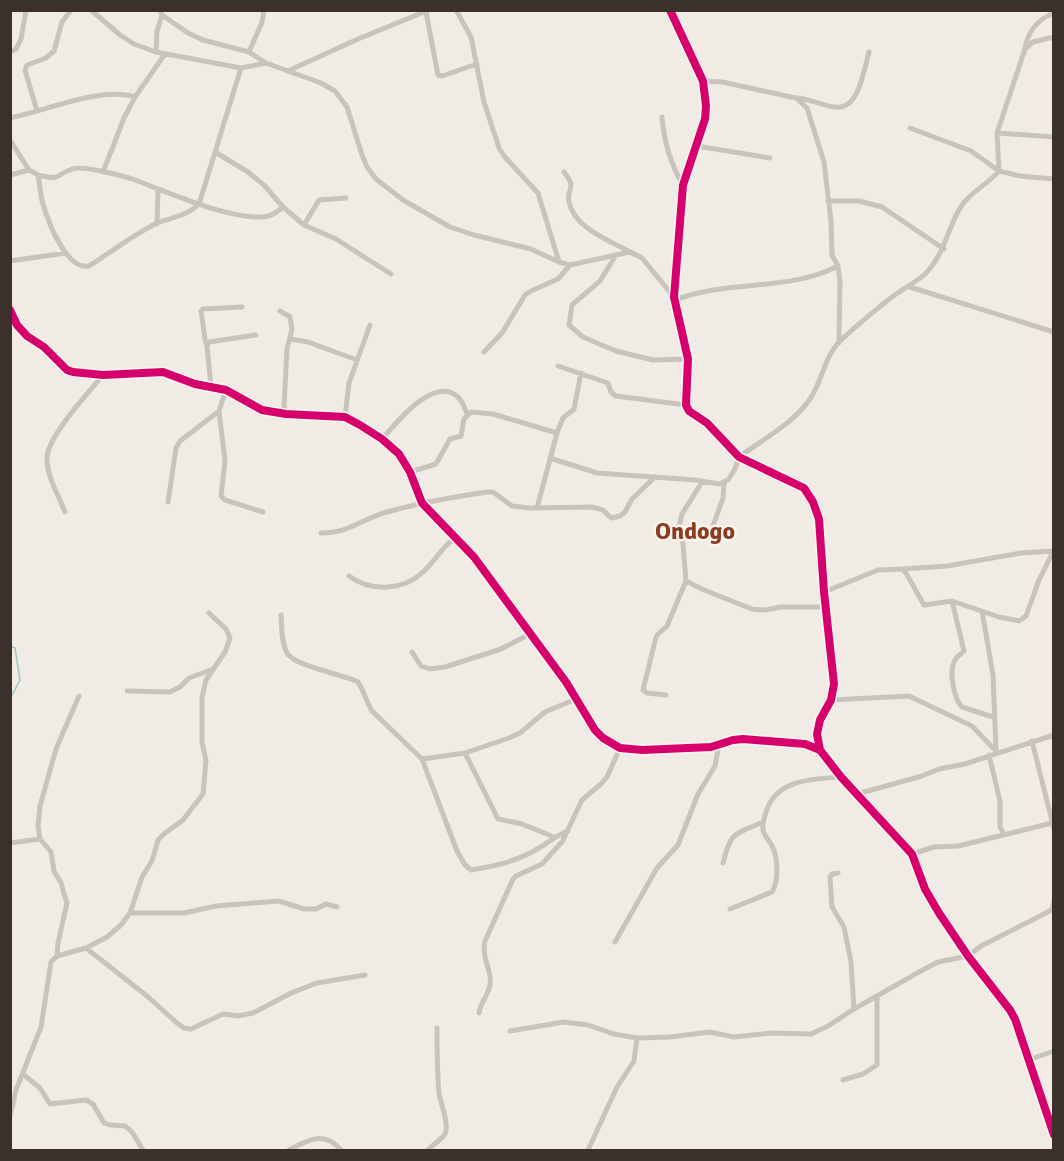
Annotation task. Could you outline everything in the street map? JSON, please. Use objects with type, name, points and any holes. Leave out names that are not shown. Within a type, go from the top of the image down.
[{"type":"street","points":[[10,52],[16,49],[21,39],[26,10]]},
{"type":"street","points":[[37,111],[25,70],[27,65],[46,58],[54,51],[62,21],[71,10]]},
{"type":"street","points":[[91,10],[120,35],[134,44],[156,52],[241,68],[266,63]]},
{"type":"street","points":[[249,52],[262,22],[264,10]]},
{"type":"street","points":[[456,10],[471,37],[484,102],[500,148],[504,156],[538,193],[559,262]]},
{"type":"street","points":[[670,10],[703,81],[705,96],[705,119],[683,185],[675,299],[688,359],[686,405],[689,411],[708,423],[739,457],[804,488],[813,502],[819,519],[834,684],[831,700],[818,727],[820,750]]},
{"type":"street","points":[[288,71],[428,11],[438,75],[442,76],[477,64]]},
{"type":"street","points":[[156,52],[160,12]]},
{"type":"street","points":[[160,12],[175,26],[203,40],[249,52],[266,63],[321,83],[335,91],[347,107],[367,167],[388,190],[424,214],[474,235],[531,249],[570,265],[630,252]]},
{"type":"street","points":[[550,458],[597,473],[702,482],[724,483],[728,480],[739,457],[800,412],[812,396],[838,343],[892,297],[925,274],[944,249],[962,205],[972,194],[992,180],[999,171],[997,133],[1025,49],[1033,28],[1053,13]]},
{"type":"street","points":[[1025,49],[1033,42],[1053,38]]},
{"type":"street","points":[[703,81],[722,82],[843,107],[850,104],[857,91],[869,52]]},
{"type":"street","points":[[103,172],[124,118],[135,97],[165,54]]},
{"type":"street","points":[[38,175],[42,203],[55,235],[75,264],[83,267],[89,266],[157,224],[183,216],[200,204],[241,68]]},
{"type":"street","points":[[10,118],[74,101],[119,93],[135,97]]},
{"type":"street","points":[[796,98],[807,108],[824,162],[832,255],[838,266],[840,298],[838,343]]},
{"type":"street","points":[[662,117],[663,137],[676,173],[683,185]]},
{"type":"street","points":[[910,128],[971,151],[999,171],[1020,176],[1053,178]]},
{"type":"street","points":[[997,133],[1053,137]]},
{"type":"street","points":[[10,140],[29,170],[52,179],[76,168],[132,179],[200,204],[246,216],[264,217],[276,214],[283,207]]},
{"type":"street","points":[[697,146],[770,158]]},
{"type":"street","points":[[215,152],[256,178],[283,207],[304,225],[336,238],[391,274]]},
{"type":"street","points":[[10,175],[29,170]]},
{"type":"street","points":[[564,172],[573,187],[569,200],[575,215],[586,227],[642,258],[675,299]]},
{"type":"street","points":[[157,224],[158,189]]},
{"type":"street","points":[[304,225],[319,200],[346,198]]},
{"type":"street","points":[[828,201],[859,201],[882,207],[944,249]]},
{"type":"street","points":[[10,261],[66,253]]},
{"type":"street","points":[[616,255],[600,281],[572,305],[569,325],[583,337],[616,351],[653,360],[688,359]]},
{"type":"street","points":[[484,352],[502,333],[525,295],[558,279],[570,265]]},
{"type":"street","points":[[675,299],[713,289],[808,278],[838,266]]},
{"type":"street","points":[[910,286],[1053,332]]},
{"type":"street","points":[[211,387],[201,311],[242,307]]},
{"type":"street","points":[[10,309],[17,325],[27,336],[44,347],[67,370],[103,375],[162,372],[195,384],[226,390],[255,408],[286,414],[345,417],[382,439],[399,454],[410,472],[422,503],[474,557],[596,730],[603,738],[620,748],[687,749],[743,739],[805,744],[820,750],[856,794],[912,854],[925,889],[968,956],[1016,1019],[1053,1135]]},
{"type":"street","points":[[280,311],[287,313],[292,322],[284,406],[286,414]]},
{"type":"street","points":[[345,417],[349,383],[370,326]]},
{"type":"street","points":[[207,345],[213,341],[256,334]]},
{"type":"street","points":[[290,339],[308,342],[357,360]]},
{"type":"street","points":[[558,366],[608,383],[615,396],[686,405]]},
{"type":"street","points":[[537,508],[557,432],[563,418],[574,409],[581,373]]},
{"type":"street","points":[[65,512],[49,470],[48,448],[54,436],[103,375]]},
{"type":"street","points":[[226,390],[219,411],[225,460],[221,496],[225,500],[263,512]]},
{"type":"street","points":[[382,439],[408,412],[432,392],[440,391],[456,395],[467,414]]},
{"type":"street","points":[[168,502],[176,448],[180,441],[219,411]]},
{"type":"street","points":[[410,472],[436,464],[450,438],[461,436],[464,418],[467,414],[478,412],[493,414],[557,432]]},
{"type":"street","points":[[321,533],[343,531],[386,512],[422,503],[487,492],[493,492],[512,506],[592,507],[603,510],[611,518],[615,518],[625,512],[632,500],[655,477]]},
{"type":"street","points":[[666,695],[647,693],[643,690],[657,635],[668,626],[686,580],[682,533],[679,526],[682,514],[702,482]]},
{"type":"street","points":[[682,533],[709,537],[723,498],[724,483]]},
{"type":"street","points":[[349,576],[369,587],[382,588],[406,583],[425,571],[445,544],[455,538]]},
{"type":"street","points":[[824,592],[878,570],[948,566],[1021,553],[1053,551],[1023,620],[999,617],[952,601],[924,605],[902,569]]},
{"type":"street","points":[[686,580],[704,590],[752,609],[826,607]]},
{"type":"street","points":[[952,601],[964,651],[954,662],[952,672],[956,698],[962,707],[993,717]]},
{"type":"street","points":[[982,611],[993,675],[994,753],[1000,801],[1000,827],[1004,834]]},
{"type":"street","points":[[10,1116],[13,1088],[23,1074],[40,1027],[51,962],[57,956],[86,948],[115,932],[130,913],[142,877],[152,861],[158,840],[183,820],[205,790],[206,760],[202,742],[202,698],[206,680],[225,652],[230,638],[226,629],[209,613]]},
{"type":"street","points":[[280,615],[288,656],[358,682],[372,711],[422,759],[457,851],[465,865],[471,870],[501,865],[531,852],[568,831]]},
{"type":"street","points":[[412,652],[421,666],[430,669],[445,667],[501,649],[530,634]]},
{"type":"street","points":[[127,691],[170,692],[180,687],[189,678],[213,669]]},
{"type":"street","points":[[57,956],[67,903],[61,883],[54,872],[51,852],[40,839],[38,828],[40,806],[56,749],[79,696]]},
{"type":"street","points":[[831,700],[909,696],[972,726],[994,753]]},
{"type":"street","points":[[422,759],[465,753],[509,738],[520,733],[545,712],[576,699]]},
{"type":"street","points":[[856,794],[1053,735]]},
{"type":"street","points":[[912,854],[934,847],[958,846],[1004,834],[1053,826],[1032,741]]},
{"type":"street","points":[[615,942],[657,868],[678,845],[698,794],[715,766],[718,744]]},
{"type":"street","points":[[479,1013],[490,985],[483,949],[502,900],[516,876],[542,864],[562,842],[582,800],[607,777],[620,748]]},
{"type":"street","points":[[465,753],[498,819],[522,824],[554,837]]},
{"type":"street","points":[[730,909],[772,892],[775,887],[777,875],[774,852],[763,832],[763,822],[768,805],[777,792],[789,784],[805,780],[841,777]]},
{"type":"street","points":[[723,863],[731,838],[763,822]]},
{"type":"street","points":[[10,843],[40,839]]},
{"type":"street","points":[[838,873],[832,874],[830,878],[832,907],[844,927],[848,945],[854,1009]]},
{"type":"street","points":[[130,913],[184,913],[216,906],[279,901],[304,909],[316,909],[326,904],[337,907]]},
{"type":"street","points":[[510,1031],[564,1022],[588,1025],[614,1034],[637,1038],[710,1032],[734,1037],[771,1032],[811,1034],[938,962],[968,956],[981,946],[1053,909],[1053,901]]},
{"type":"street","points":[[86,948],[177,1023],[184,1028],[191,1029],[223,1014],[238,1016],[253,1013],[291,993],[317,983],[365,975]]},
{"type":"street","points":[[843,1080],[863,1074],[877,1065],[877,997]]},
{"type":"street","points":[[428,1150],[443,1137],[446,1130],[437,1066],[437,1028]]},
{"type":"street","points":[[588,1150],[616,1087],[634,1061],[637,1038]]},
{"type":"street","points":[[1028,1060],[1053,1051]]},
{"type":"street","points":[[23,1074],[40,1088],[50,1104],[86,1100],[93,1104],[104,1123],[124,1126],[132,1132],[143,1150]]},
{"type":"street","points":[[289,1150],[318,1138],[333,1141],[341,1150]]},
{"type":"waterway","points":[[10,646],[15,648],[20,680],[10,699]]},
{"type":"cycle path","points":[[670,10],[703,81],[706,106],[705,119],[683,185],[674,297],[688,359],[686,405],[689,411],[707,423],[739,457],[804,488],[813,502],[819,519],[834,684],[831,700],[820,720],[817,734],[820,750],[841,777],[912,854],[925,889],[939,913],[968,956],[1010,1010],[1054,1135]]},
{"type":"cycle path","points":[[10,310],[17,325],[27,336],[44,347],[67,370],[103,375],[163,372],[195,384],[226,390],[262,410],[286,414],[345,417],[382,439],[399,454],[410,472],[422,503],[474,557],[566,682],[595,730],[603,738],[620,748],[642,750],[711,747],[743,739],[805,744],[820,750]]},
{"type":"district","name":"Ondogo","points":[[695,531]]}]
